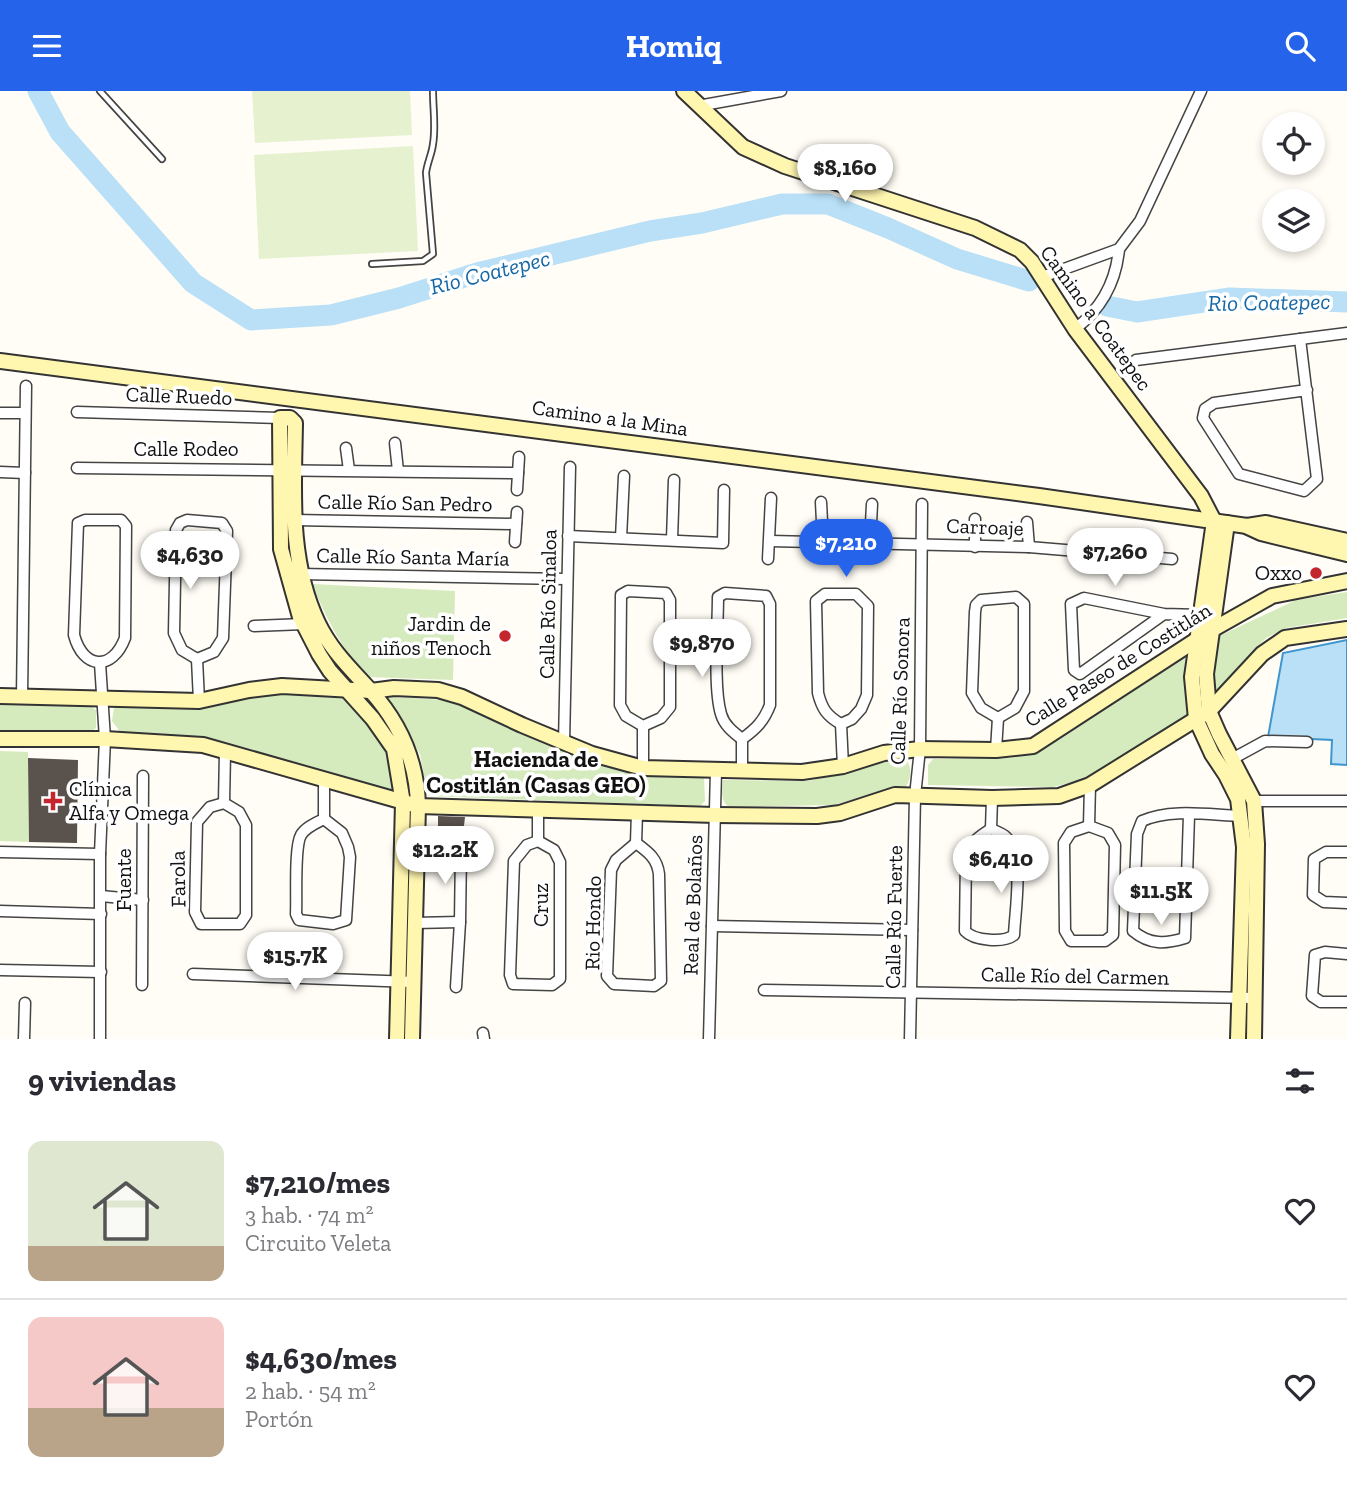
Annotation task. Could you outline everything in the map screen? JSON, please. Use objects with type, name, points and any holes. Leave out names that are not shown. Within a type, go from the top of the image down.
[{"type":"street","name":"Camino a Coatepec","points":[[684,91],[743,147],[785,166],[975,228],[1020,250],[1042,277],[1075,329],[1221,522]]},
{"type":"street","points":[[698,106],[781,91]]},
{"type":"street","points":[[1075,329],[1092,315],[1104,296],[1117,270],[1119,249],[1140,221],[1202,91]]},
{"type":"street","points":[[1042,277],[1119,249]]},
{"type":"street","points":[[1124,370],[1136,360],[1347,333]]},
{"type":"street","points":[[1300,339],[1307,390],[1317,479],[1304,491],[1239,474],[1203,418],[1205,409],[1214,403],[1307,390]]},
{"type":"street","name":"Camino a la Mina","points":[[0,361],[1012,492],[1221,522]]},
{"type":"street","points":[[22,697],[26,386]]},
{"type":"street","name":"Calle Ruedo","points":[[77,412],[280,418]]},
{"type":"street","points":[[0,413],[25,413]]},
{"type":"street","points":[[280,418],[290,418],[295,423],[287,469],[281,549],[304,624],[318,654],[373,719],[394,749],[410,805],[414,923],[397,1039]]},
{"type":"street","points":[[394,443],[398,471]]},
{"type":"street","points":[[346,448],[349,470]]},
{"type":"street","points":[[517,490],[519,457]]},
{"type":"street","name":"Calle Río Sinaloa","points":[[564,743],[570,467]]},
{"type":"street","name":"Calle Rodeo","points":[[78,468],[518,473]]},
{"type":"street","points":[[287,469],[300,574],[309,604],[334,651],[371,691],[407,743],[414,770],[410,805],[406,981],[412,1039]]},
{"type":"street","points":[[0,472],[25,473]]},
{"type":"street","points":[[621,538],[624,477]]},
{"type":"street","points":[[672,540],[674,479]]},
{"type":"street","points":[[568,535],[723,543],[724,490]]},
{"type":"street","points":[[768,559],[771,498]]},
{"type":"street","points":[[821,502],[823,542]]},
{"type":"street","points":[[870,543],[872,504]]},
{"type":"street","name":"Calle Río Sonora","points":[[915,796],[920,749],[922,504]]},
{"type":"street","points":[[515,542],[517,512]]},
{"type":"street","points":[[975,519],[975,547]]},
{"type":"street","points":[[85,520],[121,520],[126,526],[125,638],[120,650],[109,660],[100,663],[87,659],[78,648],[75,635],[78,523],[85,520]]},
{"type":"street","points":[[187,520],[222,523],[227,531],[223,638],[214,652],[197,659],[182,650],[174,633],[176,530],[180,523],[187,520]]},
{"type":"street","name":"Calle Río San Pedro","points":[[294,520],[516,524]]},
{"type":"street","points":[[1027,522],[1029,547]]},
{"type":"street","points":[[1221,522],[1247,526],[1266,523],[1347,541]]},
{"type":"street","points":[[1221,522],[1200,615],[1192,677],[1196,719],[1212,754],[1238,799],[1241,816],[1244,847],[1238,1039]]},
{"type":"street","points":[[1221,522],[1206,674],[1209,711],[1254,801],[1257,844],[1254,1039]]},
{"type":"street","points":[[1247,526],[1261,533],[1347,554]]},
{"type":"street","name":"Carroaje","points":[[770,541],[1029,547],[1172,559]]},
{"type":"street","name":"Calle Río Santa María","points":[[300,574],[567,579]]},
{"type":"street","name":"Calle Paseo de Costitlán","points":[[0,696],[199,701],[282,686],[450,692],[564,743],[616,762],[642,768],[802,772],[843,766],[884,753],[920,749],[996,750],[1033,746],[1210,631],[1272,596],[1347,581]]},
{"type":"street","points":[[628,591],[666,593],[670,600],[670,707],[661,718],[643,726],[626,716],[621,705],[621,595],[628,591]]},
{"type":"street","points":[[725,593],[766,596],[770,604],[770,705],[764,719],[754,731],[742,739],[721,716],[718,699],[718,597],[725,593]]},
{"type":"street","points":[[825,594],[856,594],[868,606],[867,695],[861,709],[852,719],[841,724],[822,708],[818,693],[817,601],[825,594]]},
{"type":"street","points":[[1016,597],[1024,604],[1024,691],[1015,708],[998,718],[981,708],[972,693],[976,605],[981,600],[1016,597]]},
{"type":"street","points":[[1164,614],[1080,674],[1074,670],[1072,604],[1084,598],[1164,614],[1200,615]]},
{"type":"street","points":[[254,626],[304,624]]},
{"type":"street","points":[[0,739],[105,739],[203,745],[410,805],[538,811],[817,816],[840,813],[895,795],[992,798],[1059,796],[1090,785],[1209,711],[1262,654],[1285,638],[1347,629]]},
{"type":"street","points":[[197,659],[199,701]]},
{"type":"street","points":[[100,663],[105,739],[100,854],[100,1039]]},
{"type":"street","points":[[996,750],[998,718]]},
{"type":"street","points":[[841,724],[843,766]]},
{"type":"street","points":[[642,768],[643,726]]},
{"type":"street","points":[[742,739],[742,772]]},
{"type":"street","points":[[1232,759],[1265,741],[1307,742]]},
{"type":"street","points":[[224,803],[225,753]]},
{"type":"street","name":"Real de Bolaños","points":[[709,1039],[716,771]]},
{"type":"street","name":"Fuente","points":[[142,985],[143,776]]},
{"type":"street","points":[[324,781],[324,819]]},
{"type":"street","points":[[1089,825],[1090,785]]},
{"type":"street","name":"Calle Río Fuerte","points":[[910,1039],[915,796]]},
{"type":"street","points":[[990,829],[992,798]]},
{"type":"street","points":[[1254,801],[1347,801]]},
{"type":"street","name":"Farola","points":[[224,803],[239,812],[246,825],[246,915],[240,924],[201,924],[195,912],[197,822],[210,807],[224,803]]},
{"type":"street","points":[[538,811],[538,841]]},
{"type":"street","points":[[636,843],[637,812]]},
{"type":"street","points":[[1189,815],[1185,938],[1168,943],[1145,941],[1133,931],[1137,834],[1142,821],[1163,815],[1189,815],[1241,816]]},
{"type":"street","points":[[324,819],[342,833],[350,857],[346,920],[333,924],[299,920],[296,913],[300,835],[312,824],[324,819]]},
{"type":"street","points":[[1089,825],[1108,833],[1115,845],[1113,935],[1105,941],[1070,941],[1065,931],[1063,843],[1071,832],[1089,825]]},
{"type":"street","points":[[990,829],[1006,837],[1017,862],[1014,935],[1010,938],[973,937],[965,931],[966,857],[969,847],[990,829]]},
{"type":"street","name":"Cruz","points":[[538,841],[554,850],[560,862],[560,979],[552,985],[513,984],[510,975],[514,862],[527,845],[538,841]]},
{"type":"street","name":"Rio Hondo","points":[[636,843],[649,852],[657,863],[659,874],[661,981],[654,986],[614,984],[607,976],[611,870],[615,860],[636,843]]},
{"type":"street","points":[[456,987],[461,851]]},
{"type":"street","points":[[0,852],[100,854]]},
{"type":"street","points":[[1347,852],[1326,852],[1314,859],[1313,895],[1324,902],[1347,903]]},
{"type":"street","points":[[101,896],[143,901]]},
{"type":"street","points":[[0,911],[101,914]]},
{"type":"street","points":[[414,923],[460,922]]},
{"type":"street","points":[[712,926],[912,930]]},
{"type":"street","points":[[1347,954],[1315,955],[1312,996],[1321,1002],[1347,1002]]},
{"type":"street","points":[[0,970],[101,972]]},
{"type":"street","points":[[193,974],[406,981]]},
{"type":"street","name":"Calle Río del Carmen","points":[[764,990],[1254,999]]},
{"type":"street","points":[[24,1039],[25,1003]]},
{"type":"lane","points":[[100,91],[162,159]]},
{"type":"lane","points":[[372,264],[423,261],[433,254],[426,173],[434,131],[433,91]]},
{"type":"green space","points":[[252,91],[410,91],[412,135],[255,143]]},
{"type":"green space","points":[[413,146],[418,251],[259,259],[254,155]]},
{"type":"green space","points":[[312,584],[455,591],[453,680],[368,677],[350,656],[336,633]]},
{"type":"green space","points":[[1347,592],[1347,618],[1286,628],[1266,638],[1212,695],[1212,664],[1217,637],[1296,600]]},
{"type":"green space","points":[[1185,657],[1184,686],[1189,715],[1085,779],[1053,787],[928,785],[928,765],[933,759],[1009,758],[1028,755],[1059,740]]},
{"type":"green space","points":[[260,694],[342,695],[371,728],[385,749],[395,786],[390,791],[121,733],[112,721],[114,708],[119,706],[207,707]]},
{"type":"green space","points":[[388,698],[447,700],[614,767],[656,775],[704,778],[705,801],[700,806],[428,796],[420,754],[388,702]]},
{"type":"green space","points":[[0,703],[89,705],[96,710],[96,728],[89,733],[0,732]]},
{"type":"green space","points":[[0,751],[28,752],[29,842],[0,841]]},
{"type":"green space","points":[[905,757],[910,772],[906,787],[834,805],[729,807],[723,798],[723,780],[808,781]]},
{"type":"water","points":[[1347,640],[1347,765],[1331,764],[1332,740],[1268,737],[1283,653]]},
{"type":"building","name":"Clínica Alfa y Omega","points":[[28,758],[78,760],[77,843],[29,842]]},
{"type":"building","points":[[438,816],[465,817],[462,843],[457,844],[454,849],[438,851]]},
{"type":"waterway","name":"Rio Coatepec","points":[[38,91],[60,132],[193,283],[251,320],[331,315],[399,298],[477,273],[650,231],[702,223],[782,204],[828,204],[957,259],[1029,281]]},
{"type":"waterway","name":"Rio Coatepec","points":[[1107,306],[1137,312],[1230,298],[1347,302]]},
{"type":"place","name":"Oxxo","points":[[1316,573]]},
{"type":"place","name":"Jardin de niños Tenoch","points":[[505,636]]},
{"type":"place","name":"Clínica Alfa y Omega","points":[[53,801]]},
{"type":"district","name":"Hacienda de Costitlán (Casas GEO)","points":[[536,772]]}]
